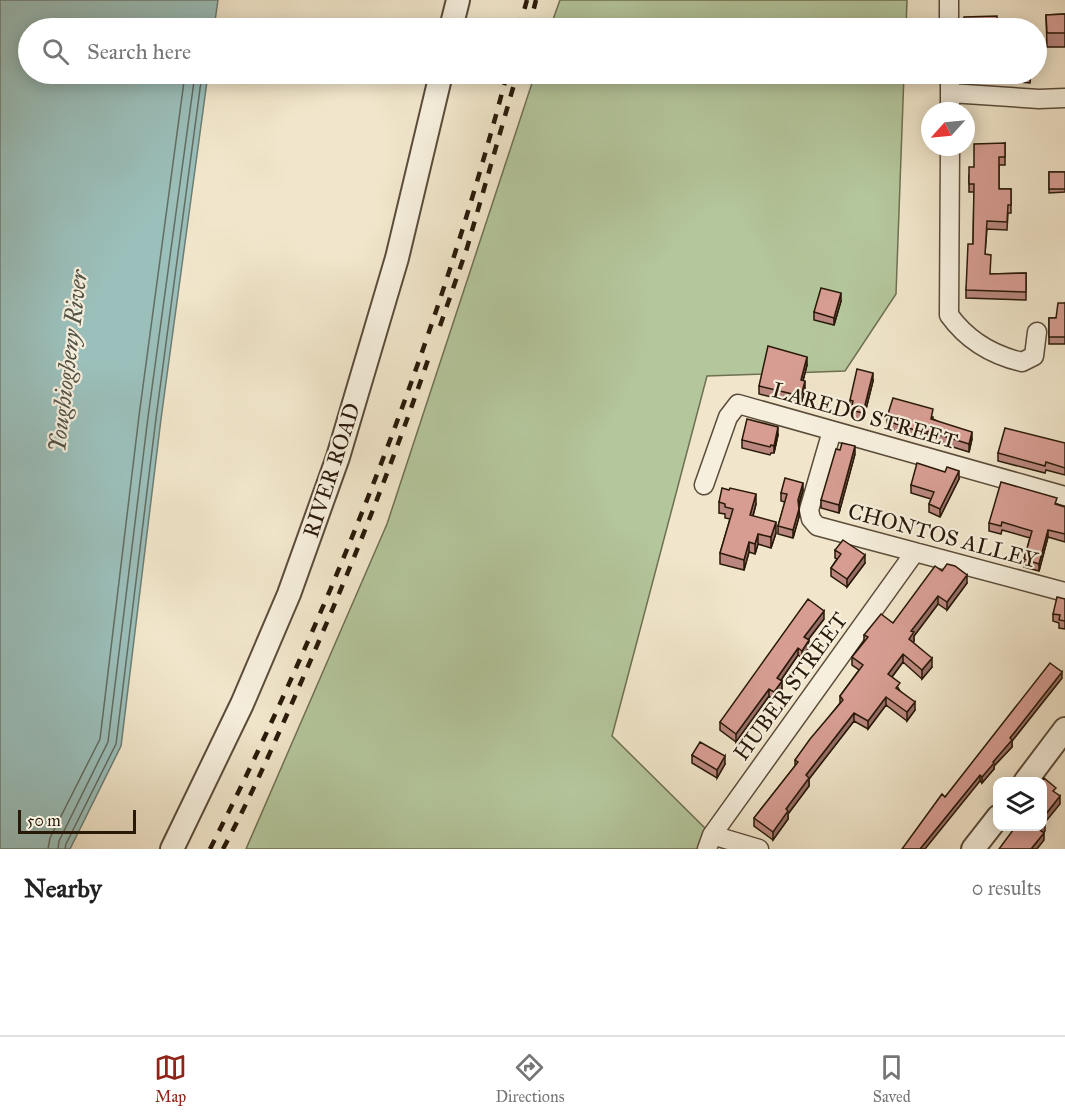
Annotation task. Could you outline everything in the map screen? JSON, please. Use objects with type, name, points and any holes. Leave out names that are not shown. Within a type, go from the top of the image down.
[{"type":"street","points":[[454,18],[458,0]]},
{"type":"street","points":[[949,0],[949,18]]},
{"type":"street","name":"RIVER ROAD","points":[[172,849],[242,704],[285,605],[338,457],[397,258],[439,84]]},
{"type":"street","points":[[950,84],[950,102],[1065,98]]},
{"type":"street","points":[[950,156],[949,315],[960,330],[979,344],[1008,359],[1022,362],[1034,356],[1037,332]]},
{"type":"street","name":"LAREDO STREET","points":[[704,485],[728,417],[738,404],[1065,496]]},
{"type":"street","name":"CHONTOS ALLEY","points":[[832,431],[809,510],[811,519],[817,526],[1065,592]]},
{"type":"street","name":"HUBER STREET","points":[[710,842],[915,552]]},
{"type":"street","points":[[1029,777],[1065,729]]},
{"type":"street","points":[[973,849],[993,823]]},
{"type":"street","points":[[710,842],[759,849]]},
{"type":"green space","points":[[560,0],[907,0],[906,18],[554,18]]},
{"type":"green space","points":[[532,84],[904,84],[896,294],[845,371],[707,376],[612,736],[712,835],[708,849],[246,849],[387,524]]},
{"type":"water","name":"Youghiogheny River","points":[[0,0],[218,0],[215,18],[18,18],[18,84],[207,84],[161,419],[121,746],[70,849],[0,849]]},
{"type":"building","points":[[1065,14],[1065,33],[1047,33],[1046,15]]},
{"type":"building","points":[[997,16],[997,18],[964,18]]},
{"type":"building","points":[[1005,143],[1005,157],[999,157],[999,189],[1011,189],[1011,205],[1008,205],[1007,222],[987,221],[985,254],[991,255],[990,274],[1026,273],[1026,292],[966,290],[968,244],[973,244],[974,184],[969,184],[969,167],[974,167],[975,144]]},
{"type":"building","points":[[1049,172],[1065,172],[1065,189],[1049,189]]},
{"type":"building","points":[[821,288],[841,293],[834,318],[814,312]]},
{"type":"building","points":[[1058,303],[1065,303],[1065,337],[1049,337],[1049,318],[1056,318]]},
{"type":"building","points":[[768,346],[807,357],[801,380],[805,381],[801,396],[759,386]]},
{"type":"building","points":[[857,369],[873,373],[863,413],[851,410],[853,401],[850,400]]},
{"type":"building","points":[[893,398],[933,409],[931,419],[972,432],[969,444],[890,422],[891,418],[887,417]]},
{"type":"building","points":[[747,419],[778,427],[774,446],[742,440]]},
{"type":"building","points":[[1005,428],[1065,443],[1065,468],[1046,462],[1045,466],[998,453]]},
{"type":"building","points":[[842,443],[855,446],[839,505],[821,500],[836,449],[840,450]]},
{"type":"building","points":[[917,463],[945,472],[947,467],[959,471],[940,509],[929,504],[934,492],[911,485]]},
{"type":"building","points":[[785,478],[803,483],[793,530],[778,526],[787,494],[781,493]]},
{"type":"building","points":[[1001,482],[1057,498],[1055,504],[1065,507],[1065,534],[1048,530],[1039,564],[1024,559],[1032,531],[1002,522],[1001,526],[989,523]]},
{"type":"building","points":[[722,488],[756,494],[750,515],[776,522],[771,537],[758,534],[755,544],[749,542],[744,560],[720,553],[733,509],[719,502]]},
{"type":"building","points":[[843,540],[865,555],[847,579],[831,568],[841,554],[835,550]]},
{"type":"building","points":[[947,564],[955,566],[967,575],[947,602],[938,596],[911,631],[914,632],[909,639],[932,658],[922,670],[903,654],[888,674],[900,683],[896,688],[915,702],[907,712],[886,697],[868,721],[854,713],[806,775],[809,778],[786,809],[788,811],[773,832],[754,818],[798,762],[795,760],[810,739],[843,700],[840,696],[863,665],[852,657],[868,637],[864,635],[881,614],[893,623],[935,566],[942,571]]},
{"type":"building","points":[[1057,597],[1065,599],[1065,621],[1059,620],[1060,615],[1053,614]]},
{"type":"building","points":[[808,599],[824,611],[804,637],[809,640],[802,651],[798,648],[777,678],[782,681],[774,692],[769,689],[736,734],[720,722]]},
{"type":"building","points":[[1050,663],[1062,672],[1010,738],[1012,740],[994,763],[982,777],[980,775],[920,849],[902,849],[942,794],[945,797]]},
{"type":"building","points":[[700,742],[725,756],[717,770],[692,755]]},
{"type":"building","points":[[1047,780],[1056,788],[1053,791],[1060,796],[1047,813]]},
{"type":"building","points":[[1012,831],[1041,831],[1044,833],[1031,849],[999,849]]},
{"type":"railway","points":[[522,18],[527,0]]},
{"type":"railway","points":[[532,18],[536,0]]},
{"type":"railway","points":[[210,849],[292,677],[384,455],[463,228],[504,84]]},
{"type":"railway","points":[[440,326],[467,248],[514,84]]},
{"type":"railway","points":[[223,849],[268,757],[342,587],[431,351]]}]
